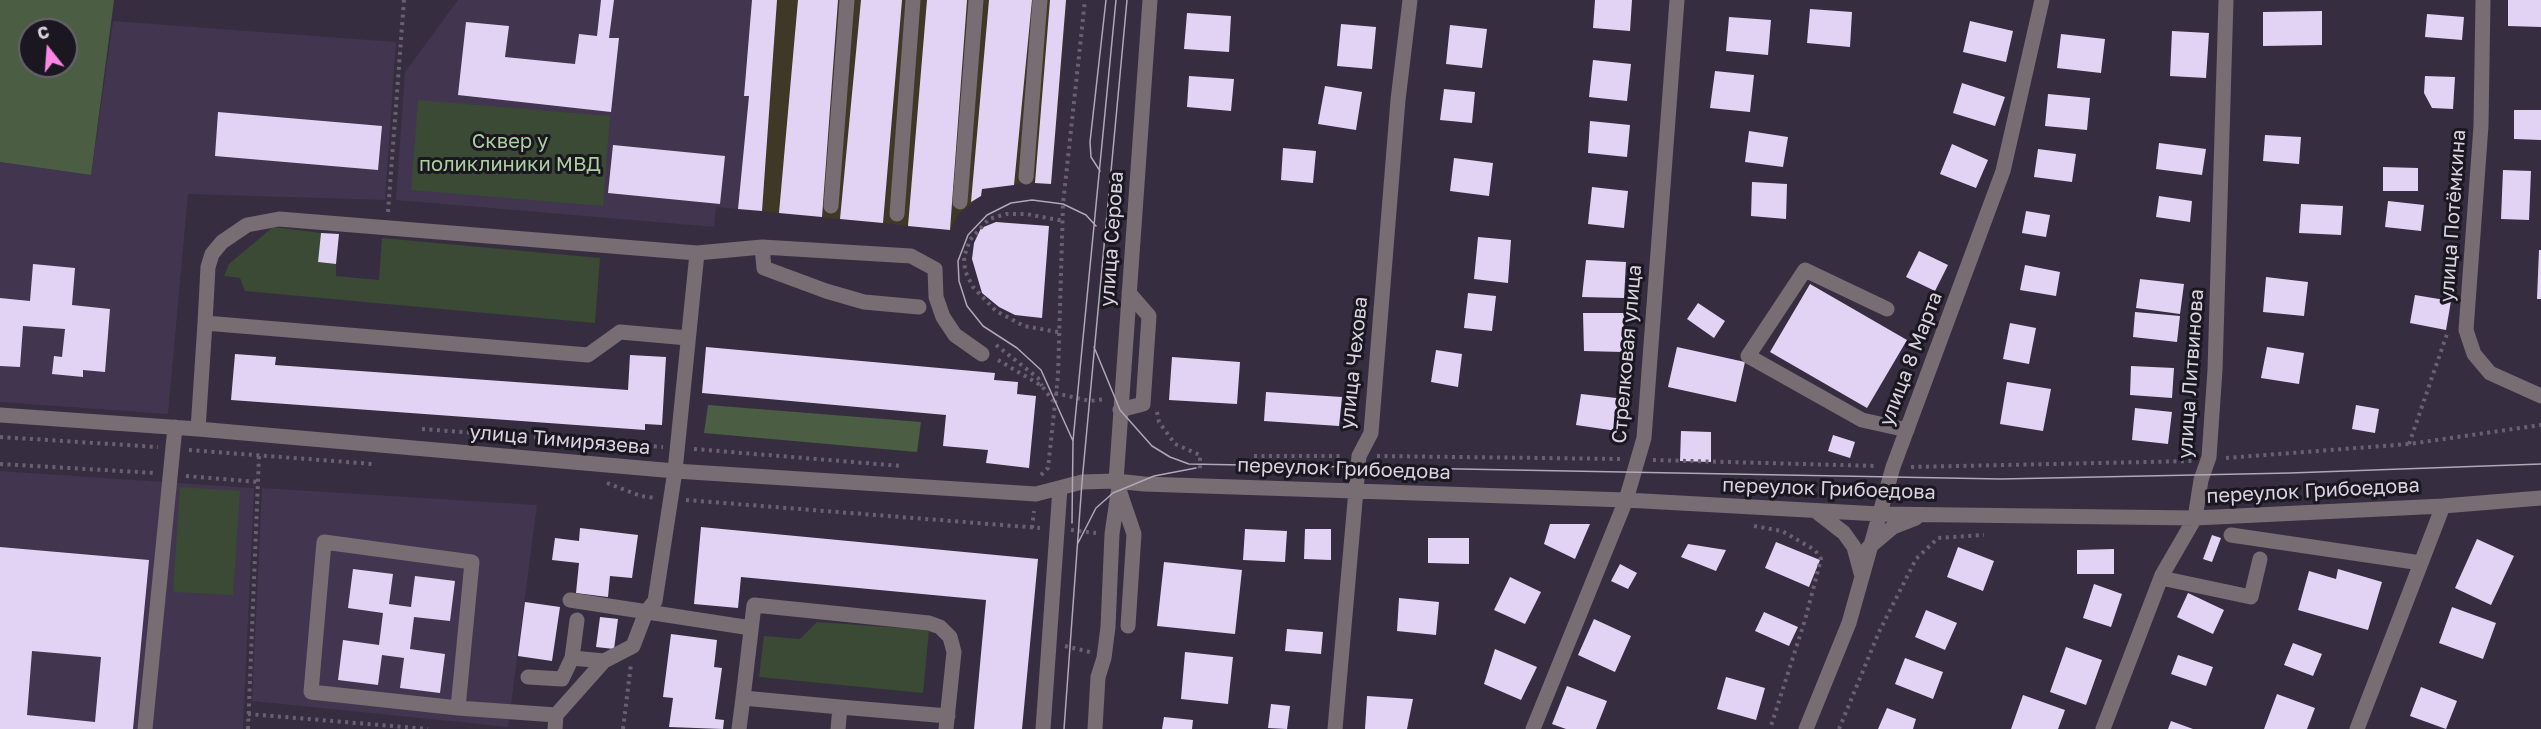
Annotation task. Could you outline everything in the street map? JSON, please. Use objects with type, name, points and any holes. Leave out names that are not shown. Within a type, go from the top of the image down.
[{"type":"street","points":[[831,206],[847,0]]},
{"type":"street","points":[[897,214],[914,0]]},
{"type":"street","points":[[960,202],[976,0]]},
{"type":"street","points":[[1026,177],[1040,0]]},
{"type":"street","name":"улица Серова","points":[[1095,729],[1098,677],[1104,658],[1108,627],[1120,410],[1150,0]]},
{"type":"street","name":"улица Чехова","points":[[1335,729],[1359,456],[1371,434],[1398,100],[1410,0]]},
{"type":"street","name":"Стрелковая улица","points":[[1533,729],[1626,500],[1644,438],[1677,0]]},
{"type":"street","name":"улица 8 Марта","points":[[1806,729],[1850,623],[1861,573],[1893,466],[2003,171],[2042,0]]},
{"type":"street","name":"улица Литвинова","points":[[2103,729],[2161,578],[2195,518],[2201,480],[2209,457],[2215,370],[2226,0]]},
{"type":"street","name":"улица Потёмкина","points":[[2483,0],[2481,126],[2466,330],[2474,354],[2490,373],[2541,396]]},
{"type":"street","points":[[198,429],[208,267],[212,254],[222,242],[247,225],[279,219],[697,253],[762,247],[910,256],[936,269],[936,297],[943,317],[955,334],[986,355]]},
{"type":"street","points":[[762,247],[764,268],[826,291],[864,302],[919,307]]},
{"type":"street","points":[[459,708],[472,561],[324,542],[311,692],[459,708],[556,722],[604,661],[633,646],[646,612],[655,601],[670,499],[682,471],[688,338],[697,253]]},
{"type":"street","points":[[1887,309],[1805,270],[1748,356],[1862,420],[1907,429]]},
{"type":"street","points":[[1120,410],[1143,404],[1149,316],[1129,293]]},
{"type":"street","points":[[206,323],[588,355],[620,332],[688,338]]},
{"type":"street","name":"улица Тимирязева","points":[[0,415],[174,427],[682,471],[1036,494],[1082,482],[1117,485]]},
{"type":"street","points":[[145,729],[174,427]]},
{"type":"street","points":[[1117,485],[1134,534],[1128,626]]},
{"type":"street","name":"переулок Грибоедова","points":[[1117,485],[1357,490],[1626,500],[1879,514],[2195,518],[2443,506],[2541,498]]},
{"type":"street","points":[[1043,729],[1055,527],[1060,488]]},
{"type":"street","points":[[2357,729],[2443,506]]},
{"type":"street","points":[[1815,511],[1844,533],[1854,547],[1861,573]]},
{"type":"street","points":[[1868,548],[1893,527],[1928,515]]},
{"type":"street","points":[[2231,535],[2421,563]]},
{"type":"street","points":[[2161,578],[2251,597],[2260,559]]},
{"type":"street","points":[[570,600],[751,628]]},
{"type":"street","points":[[739,729],[754,605],[929,623],[940,627],[950,637],[954,652],[947,722],[840,707],[743,698]]},
{"type":"street","points":[[528,677],[562,679],[572,658],[577,620]]},
{"type":"street","points":[[572,658],[604,661]]},
{"type":"street","points":[[838,729],[840,707]]},
{"type":"path","points":[[387,228],[404,0]]},
{"type":"path","points":[[1048,468],[1058,376],[1063,204],[1085,0]]},
{"type":"path","points":[[1058,332],[1024,326],[996,311],[973,287],[965,271],[964,257],[970,240],[989,219],[1026,214],[1064,221]]},
{"type":"path","points":[[2409,444],[2451,323]]},
{"type":"path","points":[[993,342],[1038,378],[1054,402]]},
{"type":"path","points":[[1002,361],[1005,352]]},
{"type":"path","points":[[986,355],[1002,361],[1042,386]]},
{"type":"path","points":[[1254,456],[1638,459],[1947,468],[2193,461],[2209,457],[2227,458],[2409,444],[2541,425]]},
{"type":"path","points":[[418,429],[912,467]]},
{"type":"path","points":[[0,437],[376,464]]},
{"type":"path","points":[[686,500],[682,471],[684,448],[692,437]]},
{"type":"path","points":[[248,729],[259,456]]},
{"type":"path","points":[[0,464],[258,482]]},
{"type":"path","points":[[597,479],[641,496],[1032,528],[1055,527]]},
{"type":"path","points":[[1839,729],[1879,632],[1916,559],[1938,538],[1994,535]]},
{"type":"path","points":[[1770,729],[1805,620],[1821,559]]},
{"type":"path","points":[[623,729],[633,646]]},
{"type":"path","points":[[248,714],[428,729]]},
{"type":"path","points":[[357,729],[358,723]]},
{"type":"shaded area","points":[[458,0],[752,0],[744,95],[749,96],[738,209],[716,207],[714,227],[396,200],[405,72]]},
{"type":"shaded area","points":[[752,0],[1067,0],[1051,184],[1024,183],[983,189],[981,196],[958,215],[950,230],[738,209],[749,97],[744,96]]},
{"type":"shaded area","points":[[113,21],[396,42],[385,200],[188,194],[168,414],[0,402],[0,162],[91,175]]},
{"type":"shaded area","points":[[0,471],[254,488],[243,729],[0,729]]},
{"type":"shaded area","points":[[262,488],[537,505],[508,727],[252,701]]},
{"type":"green space","points":[[0,0],[114,0],[91,175],[0,162]]},
{"type":"green space","name":"Сквер у поликлиники МВД","points":[[418,100],[610,116],[603,206],[411,190]]},
{"type":"green space","points":[[273,227],[321,233],[318,262],[336,264],[336,276],[379,280],[382,238],[600,258],[595,323],[245,291],[240,278],[224,276],[229,264]]},
{"type":"green space","points":[[708,405],[921,422],[917,452],[704,433]]},
{"type":"green space","points":[[180,487],[240,491],[233,595],[173,592]]},
{"type":"green space","points":[[817,622],[929,630],[923,693],[759,677],[764,636],[800,639]]},
{"type":"building","points":[[601,0],[614,0],[609,38],[619,38],[611,112],[458,95],[466,22],[509,26],[505,57],[575,64],[579,34],[597,36]]},
{"type":"building","points":[[752,0],[777,0],[762,211],[738,209],[749,96],[744,96]]},
{"type":"building","points":[[798,0],[838,0],[822,217],[779,213]]},
{"type":"building","points":[[861,0],[902,0],[883,223],[840,219]]},
{"type":"building","points":[[927,0],[967,0],[950,230],[908,226]]},
{"type":"building","points":[[989,0],[1032,0],[1014,185],[982,189],[981,196],[971,202]]},
{"type":"building","points":[[1050,0],[1066,0],[1051,184],[1035,183]]},
{"type":"building","points":[[1595,0],[1632,0],[1630,31],[1593,28]]},
{"type":"building","points":[[2508,0],[2541,0],[2541,27],[2508,26]]},
{"type":"building","points":[[1810,9],[1852,12],[1850,47],[1807,43]]},
{"type":"building","points":[[2322,11],[2322,45],[2263,46],[2263,12]]},
{"type":"building","points":[[1187,13],[1231,16],[1229,52],[1184,49]]},
{"type":"building","points":[[2427,14],[2464,17],[2462,40],[2425,37]]},
{"type":"building","points":[[1729,17],[1771,20],[1768,55],[1726,51]]},
{"type":"building","points":[[1970,21],[2013,31],[2006,62],[1963,52]]},
{"type":"building","points":[[1341,24],[1376,27],[1372,69],[1337,66]]},
{"type":"building","points":[[1450,25],[1487,29],[1482,68],[1446,64]]},
{"type":"building","points":[[2172,31],[2209,33],[2206,78],[2170,76]]},
{"type":"building","points":[[2061,34],[2105,39],[2101,73],[2057,68]]},
{"type":"building","points":[[1593,60],[1631,64],[1627,101],[1589,97]]},
{"type":"building","points":[[1715,71],[1754,75],[1750,112],[1710,108]]},
{"type":"building","points":[[1189,76],[1234,79],[1231,111],[1187,107]]},
{"type":"building","points":[[2425,76],[2455,77],[2453,109],[2432,108],[2424,93]]},
{"type":"building","points":[[1962,83],[2005,97],[1995,126],[1953,113]]},
{"type":"building","points":[[1325,86],[1362,92],[1356,130],[1318,124]]},
{"type":"building","points":[[1444,89],[1475,92],[1472,123],[1440,120]]},
{"type":"building","points":[[2048,94],[2090,98],[2087,130],[2045,126]]},
{"type":"building","points":[[2514,110],[2541,110],[2541,140],[2514,139]]},
{"type":"building","points":[[218,112],[382,126],[378,170],[215,156]]},
{"type":"building","points":[[1590,121],[1630,125],[1627,157],[1588,153]]},
{"type":"building","points":[[1749,131],[1788,137],[1783,167],[1745,162]]},
{"type":"building","points":[[2265,135],[2301,137],[2299,164],[2263,161]]},
{"type":"building","points":[[2159,143],[2206,149],[2202,175],[2156,169]]},
{"type":"building","points":[[1952,144],[1988,160],[1976,188],[1940,174]]},
{"type":"building","points":[[613,145],[725,156],[720,204],[608,193]]},
{"type":"building","points":[[1283,148],[1316,151],[1313,183],[1281,180]]},
{"type":"building","points":[[2038,149],[2076,154],[2072,182],[2034,177]]},
{"type":"building","points":[[1454,158],[1493,163],[1489,196],[1450,191]]},
{"type":"building","points":[[2383,167],[2418,168],[2418,191],[2383,191]]},
{"type":"building","points":[[2503,170],[2531,171],[2529,220],[2501,219]]},
{"type":"building","points":[[1752,182],[1787,184],[1786,219],[1751,216]]},
{"type":"building","points":[[1592,187],[1628,191],[1624,228],[1588,224]]},
{"type":"building","points":[[2159,196],[2192,201],[2190,222],[2156,217]]},
{"type":"building","points":[[2388,201],[2424,205],[2421,231],[2385,227]]},
{"type":"building","points":[[2301,204],[2343,206],[2341,235],[2299,233]]},
{"type":"building","points":[[2026,211],[2050,215],[2046,237],[2022,233]]},
{"type":"building","points":[[996,222],[1049,226],[1042,318],[1015,315],[999,307],[982,293],[972,259],[974,243],[981,228]]},
{"type":"building","points":[[321,233],[339,234],[336,264],[318,262]]},
{"type":"building","points":[[1478,237],[1511,240],[1508,283],[1474,279]]},
{"type":"building","points":[[2539,250],[2541,250],[2541,299],[2537,299]]},
{"type":"building","points":[[1919,251],[1948,265],[1935,291],[1906,277]]},
{"type":"building","points":[[1586,260],[1626,262],[1624,298],[1582,297]]},
{"type":"building","points":[[33,264],[75,268],[72,305],[110,309],[105,372],[83,370],[83,377],[52,374],[54,356],[62,357],[65,329],[23,326],[20,367],[0,366],[0,298],[30,301]]},
{"type":"building","points":[[2025,265],[2060,272],[2056,296],[2020,290]]},
{"type":"building","points":[[2266,277],[2308,282],[2304,316],[2263,312]]},
{"type":"building","points":[[2140,279],[2184,284],[2180,314],[2136,308]]},
{"type":"building","points":[[1810,284],[1907,340],[1867,408],[1770,352]]},
{"type":"building","points":[[1468,293],[1496,296],[1492,331],[1464,328]]},
{"type":"building","points":[[2415,295],[2451,301],[2446,330],[2410,323]]},
{"type":"building","points":[[1698,303],[1725,321],[1714,338],[1687,319]]},
{"type":"building","points":[[2135,312],[2180,316],[2177,342],[2133,337]]},
{"type":"building","points":[[1583,313],[1624,313],[1623,352],[1584,351]]},
{"type":"building","points":[[2010,323],[2036,328],[2029,364],[2003,359]]},
{"type":"building","points":[[706,347],[995,373],[994,380],[1018,382],[1017,394],[1036,396],[1029,468],[986,463],[988,450],[943,446],[946,415],[702,393]]},
{"type":"building","points":[[1677,347],[1745,362],[1736,402],[1668,387]]},
{"type":"building","points":[[2267,347],[2304,353],[2299,384],[2261,378]]},
{"type":"building","points":[[1436,350],[1462,354],[1458,387],[1431,382]]},
{"type":"building","points":[[235,354],[276,357],[275,365],[628,390],[630,355],[666,357],[662,425],[645,424],[645,430],[231,400]]},
{"type":"building","points":[[1172,357],[1240,362],[1237,404],[1169,400]]},
{"type":"building","points":[[2131,366],[2174,368],[2172,398],[2130,395]]},
{"type":"building","points":[[2007,382],[2051,389],[2043,431],[2000,424]]},
{"type":"building","points":[[1266,392],[1342,397],[1339,426],[1264,421]]},
{"type":"building","points":[[1581,394],[1625,399],[1617,431],[1576,425]]},
{"type":"building","points":[[2356,405],[2379,409],[2375,433],[2352,429]]},
{"type":"building","points":[[2135,408],[2172,412],[2168,444],[2132,440]]},
{"type":"building","points":[[1681,431],[1711,432],[1711,462],[1680,461]]},
{"type":"building","points":[[1833,435],[1855,442],[1850,458],[1828,451]]},
{"type":"building","points":[[1550,524],[1590,524],[1575,559],[1544,544]]},
{"type":"building","points":[[701,527],[1038,559],[1022,729],[974,729],[986,600],[741,577],[738,608],[694,604]]},
{"type":"building","points":[[580,528],[638,535],[632,578],[610,576],[608,597],[576,593],[579,563],[552,560],[555,538],[579,541]]},
{"type":"building","points":[[1245,529],[1287,531],[1285,562],[1243,560]]},
{"type":"building","points":[[1305,529],[1331,529],[1331,560],[1304,559]]},
{"type":"building","points":[[2212,535],[2221,538],[2212,562],[2203,559]]},
{"type":"building","points":[[1428,538],[1469,538],[1469,564],[1428,563]]},
{"type":"building","points":[[2477,539],[2514,556],[2491,605],[2455,588]]},
{"type":"building","points":[[1776,542],[1820,560],[1809,587],[1765,568]]},
{"type":"building","points":[[1688,544],[1726,550],[1716,571],[1681,557]]},
{"type":"building","points":[[0,547],[149,560],[133,729],[0,729]],"holes":[[[32,651],[101,657],[95,722],[27,715]]]},
{"type":"building","points":[[1958,547],[1994,561],[1983,591],[1947,577]]},
{"type":"building","points":[[2114,549],[2114,574],[2077,574],[2077,550]]},
{"type":"building","points":[[1164,562],[1242,570],[1235,634],[1157,626]]},
{"type":"building","points":[[1620,564],[1637,573],[1628,589],[1611,581]]},
{"type":"building","points":[[353,569],[393,574],[389,604],[411,607],[415,576],[455,581],[450,621],[414,617],[410,649],[445,654],[440,693],[400,688],[404,658],[382,655],[378,685],[338,680],[343,640],[379,645],[383,613],[348,608]]},
{"type":"building","points":[[2338,569],[2382,582],[2368,630],[2298,610],[2309,571],[2336,579]]},
{"type":"building","points":[[1510,577],[1541,592],[1525,624],[1494,610]]},
{"type":"building","points":[[2094,584],[2122,594],[2111,627],[2083,618]]},
{"type":"building","points":[[2188,593],[2224,610],[2213,634],[2177,617]]},
{"type":"building","points":[[1399,598],[1439,602],[1436,635],[1397,631]]},
{"type":"building","points":[[525,602],[560,607],[552,661],[518,656]]},
{"type":"building","points":[[2452,607],[2496,623],[2483,659],[2439,643]]},
{"type":"building","points":[[1926,610],[1957,623],[1945,650],[1915,637]]},
{"type":"building","points":[[1764,612],[1798,627],[1789,646],[1755,631]]},
{"type":"building","points":[[600,617],[618,619],[614,649],[596,647]]},
{"type":"building","points":[[1594,619],[1631,636],[1615,672],[1578,655]]},
{"type":"building","points":[[1287,629],[1323,632],[1321,654],[1285,651]]},
{"type":"building","points":[[671,634],[717,640],[714,667],[722,668],[715,719],[724,720],[723,729],[669,727],[673,698],[663,697]]},
{"type":"building","points":[[2293,643],[2322,654],[2313,676],[2284,665]]},
{"type":"building","points":[[2066,647],[2102,660],[2086,705],[2050,692]]},
{"type":"building","points":[[1495,649],[1537,667],[1521,700],[1484,684]]},
{"type":"building","points":[[1185,652],[1233,657],[1228,704],[1181,699]]},
{"type":"building","points":[[2178,655],[2213,667],[2206,686],[2171,674]]},
{"type":"building","points":[[1905,658],[1943,672],[1933,699],[1895,684]]},
{"type":"building","points":[[1726,677],[1765,688],[1756,720],[1717,709]]},
{"type":"building","points":[[1567,686],[1607,701],[1596,729],[1566,729],[1552,724]]},
{"type":"building","points":[[2421,687],[2457,701],[2446,729],[2410,716]]},
{"type":"building","points":[[2277,694],[2315,708],[2307,729],[2264,729]]},
{"type":"building","points":[[2023,695],[2065,710],[2058,729],[2011,729]]},
{"type":"building","points":[[1367,696],[1413,699],[1407,729],[1365,729]]},
{"type":"building","points":[[1271,704],[1290,706],[1287,729],[1268,728]]},
{"type":"building","points":[[1887,708],[1916,719],[1913,729],[1878,729]]},
{"type":"building","points":[[1164,717],[1193,720],[1192,729],[1162,729]]},
{"type":"building","points":[[2171,721],[2193,729],[2168,729]]},
{"type":"tram line","points":[[1100,171],[1091,157],[1090,142],[1106,0]]},
{"type":"tram line","points":[[1072,523],[1073,441],[1116,0]]},
{"type":"tram line","points":[[1064,729],[1082,482],[1127,0]]},
{"type":"tram line","points":[[1073,441],[1041,370],[1017,348],[983,326],[967,306],[959,281],[958,261],[968,235],[987,215],[1011,203],[1032,200],[1063,204],[1086,215],[1096,226]]},
{"type":"tram line","points":[[1094,347],[1120,410],[1152,446],[1170,457],[1189,464],[2001,479],[2290,473],[2541,464]]},
{"type":"tram line","points":[[1078,543],[1096,508],[1113,493],[1154,476],[1196,468]]}]
